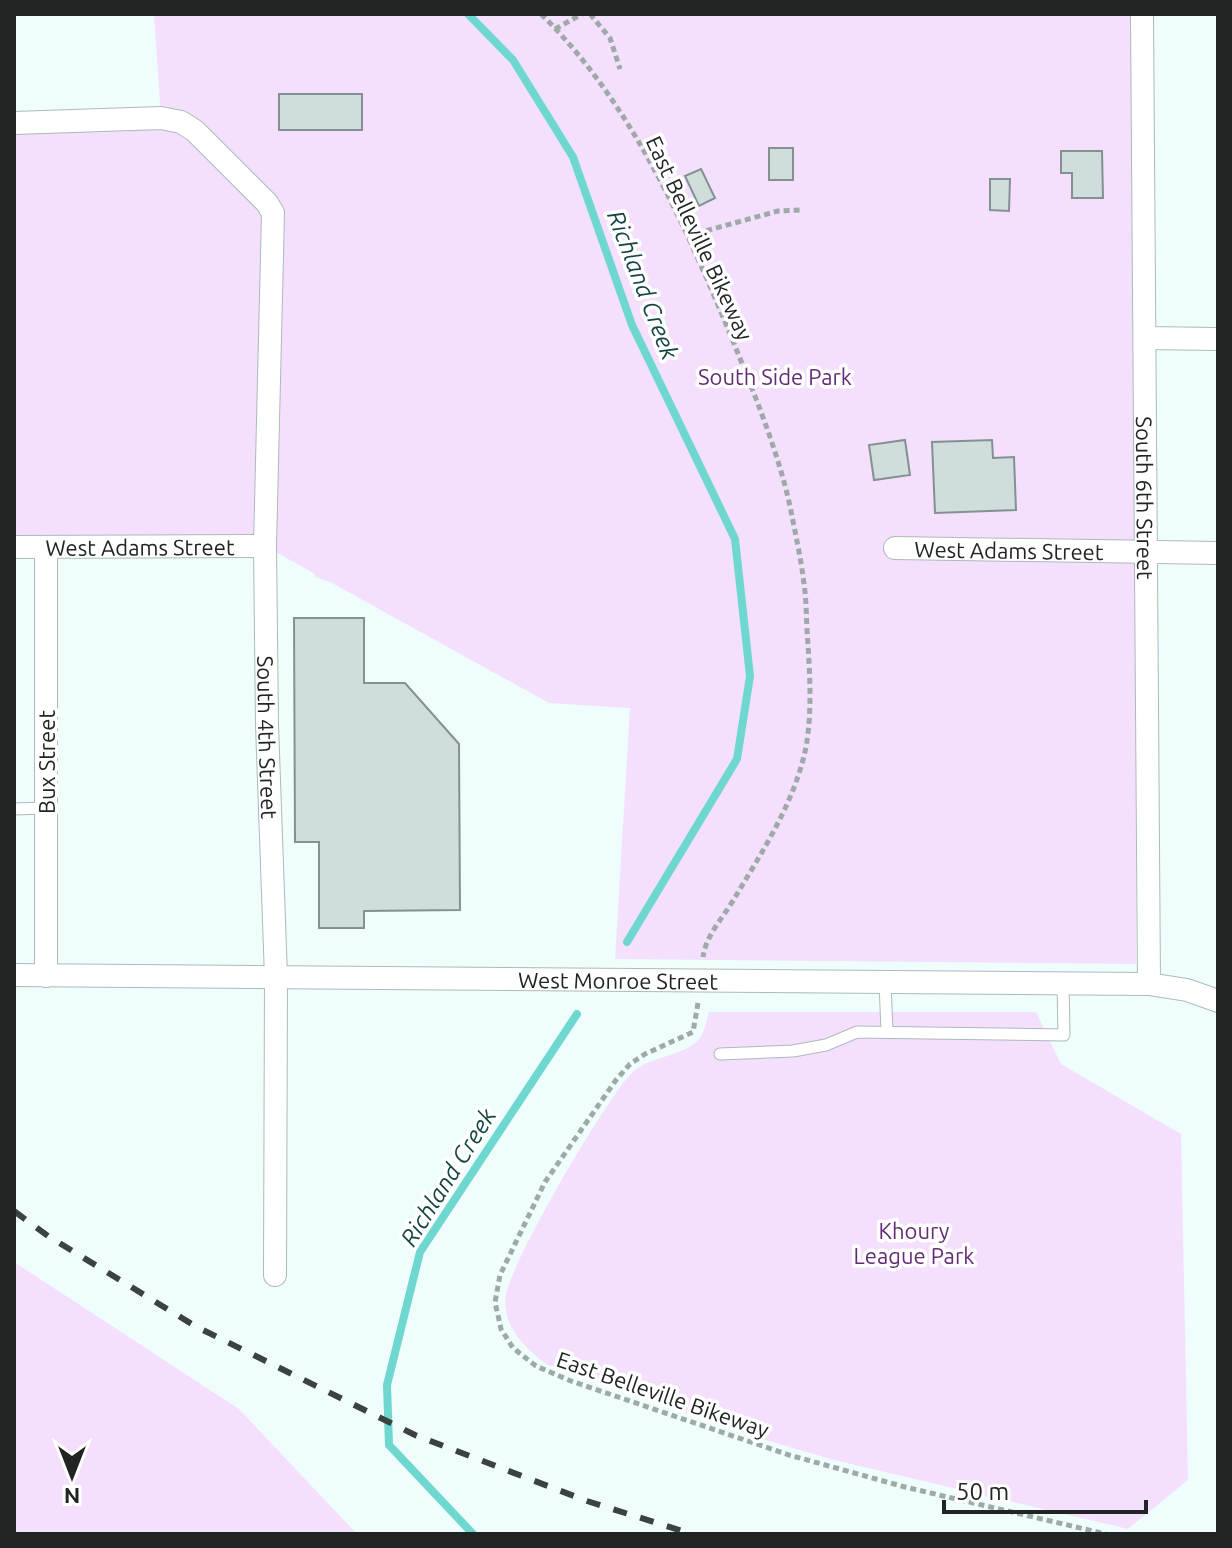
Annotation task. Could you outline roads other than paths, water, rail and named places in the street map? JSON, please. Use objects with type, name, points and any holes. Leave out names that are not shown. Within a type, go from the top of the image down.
[{"type":"street","name":"South 6th Street","points":[[1142,14],[1149,984]]},
{"type":"street","name":"South 4th Street","points":[[14,123],[161,118],[181,122],[195,131],[267,203],[273,213],[265,546],[267,725],[276,977],[275,1275]]},
{"type":"street","points":[[1145,338],[1218,339]]},
{"type":"street","name":"West Adams Street","points":[[14,547],[265,546]]},
{"type":"street","name":"Bux Street","points":[[46,548],[46,976]]},
{"type":"street","name":"West Adams Street","points":[[895,548],[1218,553]]},
{"type":"street","name":"West Monroe Street","points":[[14,975],[1149,984],[1187,990],[1218,1001]]},
{"type":"lane","points":[[14,809],[46,808]]},
{"type":"lane","points":[[885,983],[887,1031]]},
{"type":"lane","points":[[720,1054],[793,1051],[826,1045],[857,1032],[1064,1035],[1063,983]]},
{"type":"waterway","name":"Richland Creek","points":[[468,14],[513,60],[573,157],[632,325],[735,539],[750,676],[737,759],[627,942]]},
{"type":"waterway","name":"Richland Creek","points":[[473,1534],[389,1445],[387,1385],[420,1252],[577,1014]]},
{"type":"railway","points":[[14,1211],[48,1236],[195,1326],[415,1435],[587,1501],[692,1534]]},
{"type":"park label","name":"South Side Park","points":[[775,376]]},
{"type":"park label","name":"Khoury League Park","points":[[914,1242]]}]
